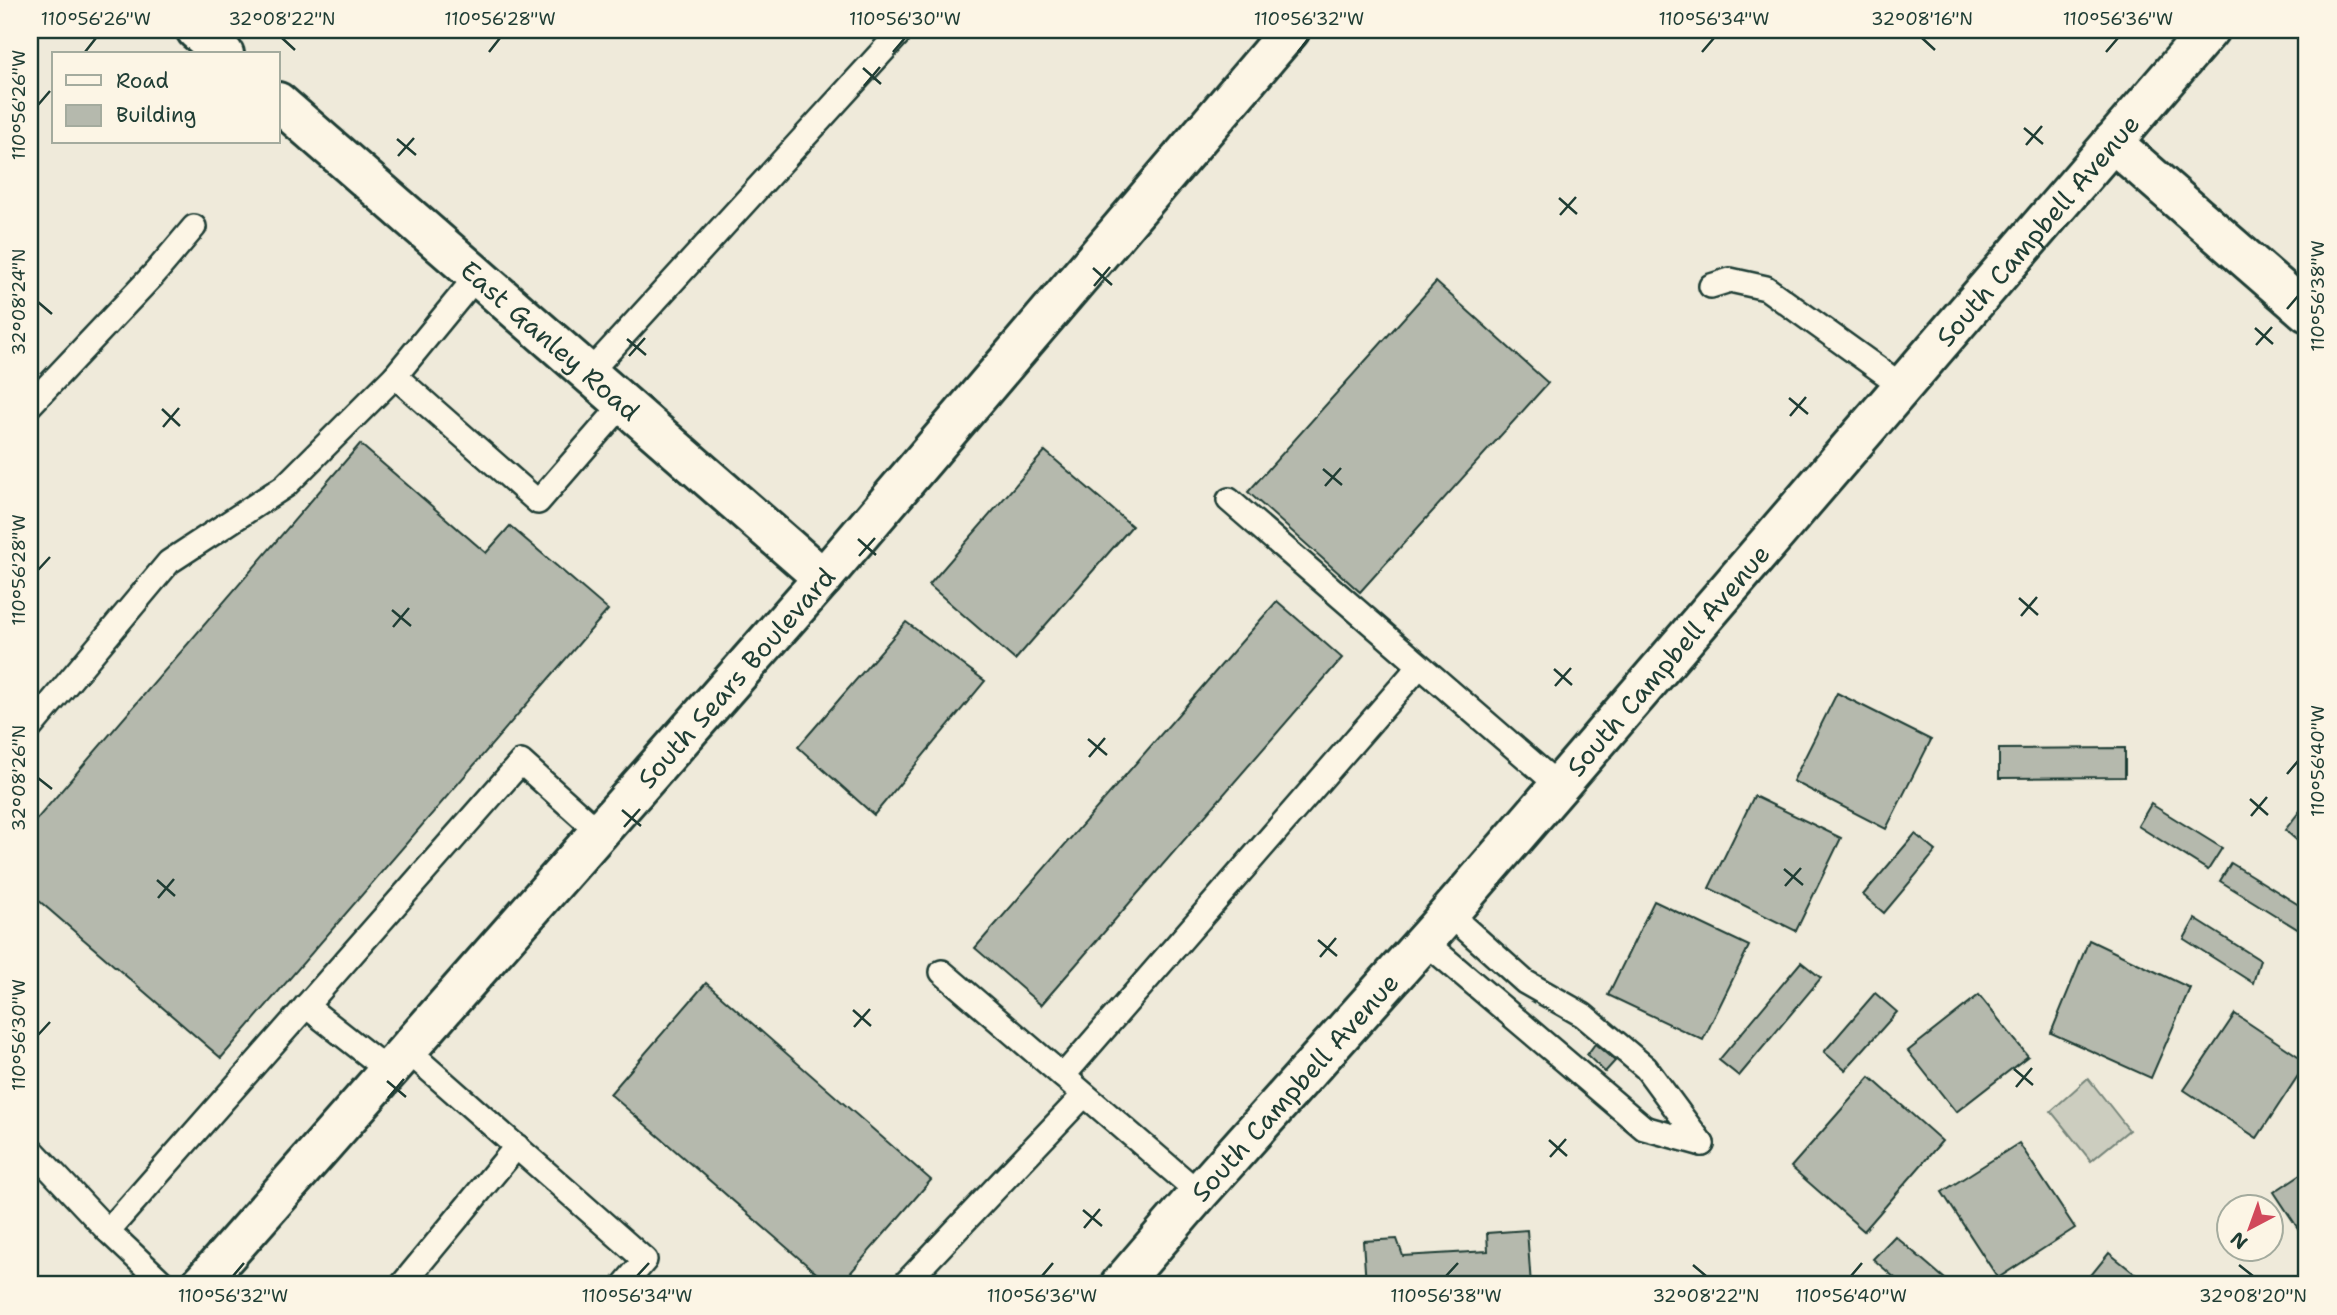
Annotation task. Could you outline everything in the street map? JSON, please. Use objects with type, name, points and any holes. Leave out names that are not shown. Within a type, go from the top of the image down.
[{"type":"street","points":[[196,30],[222,52]]},
{"type":"street","name":"South Sears Boulevard","points":[[200,1285],[823,578],[1290,30]]},
{"type":"street","name":"South Campbell Avenue","points":[[1121,1285],[1559,786],[1901,385],[2209,30]]},
{"type":"street","name":"East Ganley Road","points":[[280,104],[823,578]]},
{"type":"street","points":[[2112,142],[2307,312]]},
{"type":"lane","points":[[589,373],[902,30]]},
{"type":"lane","points":[[30,405],[155,273],[194,227]]},
{"type":"lane","points":[[30,728],[169,562],[285,486],[395,376],[477,276]]},
{"type":"lane","points":[[1711,286],[1730,280],[1766,288],[1901,385]]},
{"type":"lane","points":[[395,376],[538,502],[623,404]]},
{"type":"lane","points":[[1229,500],[1559,786]]},
{"type":"lane","points":[[1063,1076],[1416,670]]},
{"type":"lane","points":[[108,1231],[521,762],[599,832]]},
{"type":"lane","points":[[1436,927],[1583,1015],[1646,1068],[1702,1144],[1644,1128],[1436,927]]},
{"type":"lane","points":[[942,972],[1199,1193]]},
{"type":"lane","points":[[306,1006],[399,1061],[517,1146],[645,1260],[624,1285]]},
{"type":"lane","points":[[904,1285],[1084,1095]]},
{"type":"lane","points":[[402,1285],[517,1146]]},
{"type":"lane","points":[[30,1148],[108,1231],[165,1285]]},
{"type":"shaded area","points":[[2088,1078],[2129,1130],[2091,1161],[2051,1111]]},
{"type":"building","points":[[1436,282],[1548,383],[1360,592],[1248,492]]},
{"type":"building","points":[[360,444],[486,553],[510,526],[608,610],[221,1058],[30,893],[30,827]]},
{"type":"building","points":[[1045,451],[1132,526],[1015,660],[929,585]]},
{"type":"building","points":[[1277,601],[1342,658],[1041,1005],[975,948]]},
{"type":"building","points":[[906,622],[985,681],[874,815],[798,747]]},
{"type":"building","points":[[1837,693],[1931,740],[1886,829],[1793,781]]},
{"type":"building","points":[[2125,748],[2125,777],[1999,778],[1999,749]]},
{"type":"building","points":[[1754,796],[1841,838],[1796,931],[1709,888]]},
{"type":"building","points":[[2307,802],[2307,849],[2285,830]]},
{"type":"building","points":[[2151,804],[2222,848],[2208,870],[2138,826]]},
{"type":"building","points":[[1915,834],[1936,851],[1884,913],[1863,895]]},
{"type":"building","points":[[2231,863],[2307,910],[2307,935],[2220,881]]},
{"type":"building","points":[[1654,901],[1749,946],[1703,1040],[1608,995]]},
{"type":"building","points":[[2195,919],[2260,960],[2253,983],[2184,939]]},
{"type":"building","points":[[2089,940],[2190,988],[2151,1078],[2051,1033]]},
{"type":"building","points":[[1801,962],[1821,978],[1739,1076],[1719,1060]]},
{"type":"building","points":[[706,983],[931,1180],[840,1285],[830,1285],[610,1094]]},
{"type":"building","points":[[1875,993],[1897,1012],[1845,1070],[1824,1052]]},
{"type":"building","points":[[1979,995],[2028,1056],[1956,1112],[1908,1051]]},
{"type":"building","points":[[2235,1014],[2307,1062],[2257,1138],[2184,1090]]},
{"type":"building","points":[[1595,1044],[1615,1061],[1605,1072],[1587,1055]]},
{"type":"building","points":[[1870,1077],[1942,1141],[1864,1231],[1791,1167]]},
{"type":"building","points":[[2019,1143],[2075,1228],[1998,1278],[1942,1192]]},
{"type":"building","points":[[2307,1170],[2307,1242],[2284,1207],[2284,1192],[2274,1192]]},
{"type":"building","points":[[1527,1230],[1531,1285],[1366,1285],[1363,1241],[1397,1239],[1403,1256],[1488,1251],[1487,1233]]},
{"type":"building","points":[[1895,1236],[1952,1285],[1903,1285],[1873,1259]]},
{"type":"building","points":[[2109,1253],[2149,1285],[2083,1285]]}]
